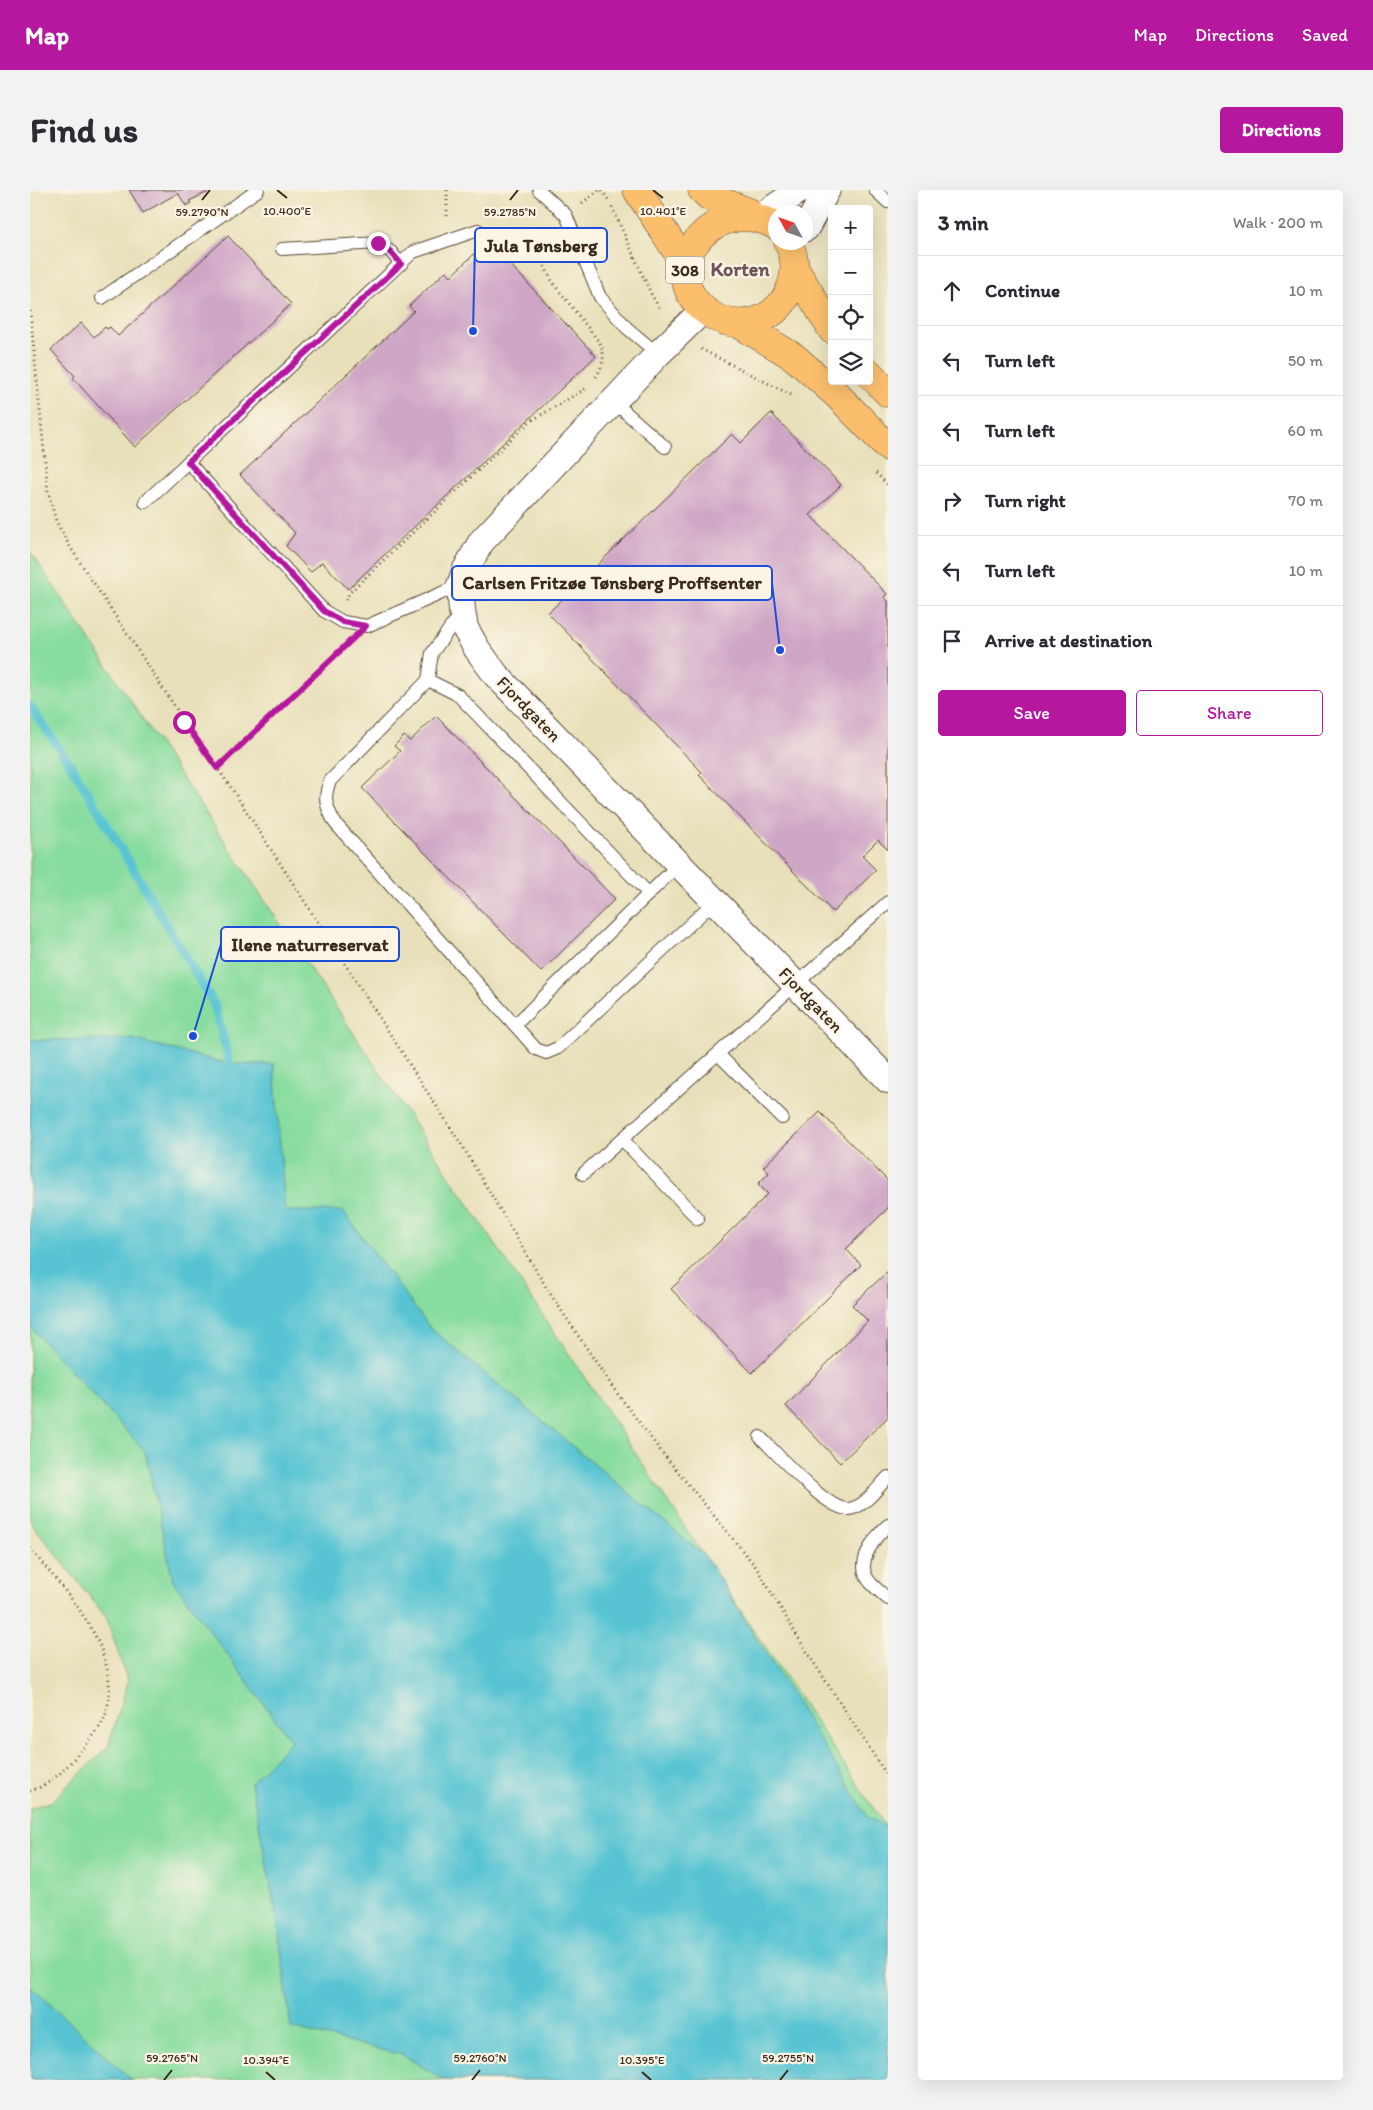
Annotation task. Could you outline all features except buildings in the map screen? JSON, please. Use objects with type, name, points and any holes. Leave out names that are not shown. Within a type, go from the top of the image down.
[{"type":"main road","name":"308","points":[[637,190],[685,264]]},
{"type":"main road","points":[[702,190],[710,197],[764,220]]},
{"type":"main road","name":"308","points":[[703,310],[693,297],[686,281],[685,264],[690,245],[701,229],[718,218],[737,213],[764,220]]},
{"type":"main road","points":[[739,324],[760,320],[779,308],[791,291],[796,250]]},
{"type":"main road","points":[[798,250],[828,321]]},
{"type":"main road","points":[[703,310],[720,320],[739,324],[794,357],[836,394],[888,447]]},
{"type":"main road","points":[[873,378],[888,393]]},
{"type":"street","points":[[764,220],[800,190]]},
{"type":"street","points":[[813,215],[827,190]]},
{"type":"street","name":"Fjordgaten","points":[[703,310],[658,354],[481,542],[466,569],[460,586],[462,611],[469,635],[496,676],[886,1075]]},
{"type":"lane","points":[[102,298],[258,190]]},
{"type":"lane","points":[[539,190],[566,215],[600,297],[628,328],[658,354]]},
{"type":"lane","points":[[875,190],[888,202]]},
{"type":"lane","points":[[145,502],[413,252],[478,230]]},
{"type":"lane","points":[[282,249],[378,243],[391,252],[401,264]]},
{"type":"lane","points":[[614,402],[665,447]]},
{"type":"lane","points":[[188,462],[324,611],[337,618],[366,626],[460,586]]},
{"type":"lane","points":[[462,611],[432,653],[428,680],[330,781],[324,794],[326,806],[335,823],[536,1049],[546,1053],[558,1048],[715,900]]},
{"type":"lane","points":[[428,680],[458,694],[649,894]]},
{"type":"lane","points":[[515,1025],[679,864]]},
{"type":"lane","points":[[583,1174],[888,902]]},
{"type":"lane","points":[[718,1054],[782,1118]]},
{"type":"lane","points":[[622,1139],[698,1219]]},
{"type":"lane","points":[[760,1436],[823,1498],[835,1507],[850,1509],[867,1500],[888,1477]]},
{"type":"lane","points":[[888,1524],[868,1551],[865,1563],[866,1576],[888,1599]]},
{"type":"path","points":[[447,190],[448,240]]},
{"type":"path","points":[[602,190],[652,296],[661,310]]},
{"type":"path","points":[[527,242],[540,258],[553,283],[600,344],[605,355],[602,366],[591,383]]},
{"type":"path","points":[[30,311],[48,492],[56,521],[70,547],[184,722],[217,768],[461,1144],[550,1292],[614,1389],[660,1450],[756,1567],[805,1649],[888,1777]]},
{"type":"path","points":[[701,349],[796,398]]},
{"type":"path","points":[[337,618],[350,593],[529,422],[587,387]]},
{"type":"path","points":[[217,768],[366,626]]},
{"type":"path","points":[[30,1548],[88,1622],[103,1655],[109,1686],[106,1712],[91,1738],[57,1776],[39,1788],[30,1791]]},
{"type":"green space","points":[[30,551],[888,1830],[888,2080],[30,2080],[30,1808],[51,1802],[108,1747],[128,1682],[106,1617],[30,1521]]},
{"type":"water","points":[[132,1039],[230,1064],[274,1064],[285,1211],[343,1211],[430,1328],[705,1556],[868,1817],[888,1828],[888,2080],[444,2080],[403,2055],[291,2028],[277,1919],[251,1783],[291,1741],[173,1581],[145,1451],[32,1329],[30,1314],[30,1040]]},
{"type":"water","points":[[30,1986],[132,2080],[30,2080]]},
{"type":"waterway","points":[[30,706],[74,770],[214,1004],[230,1064]]},
{"type":"place","name":"Jula Tønsberg","points":[[473,331]]},
{"type":"place","name":"Carlsen Fritzøe Tønsberg Proffsenter","points":[[780,650]]},
{"type":"place","name":"Ilene naturreservat","points":[[193,1036]]},
{"type":"district","name":"Korten","points":[[740,269]]},
{"type":"route","points":[[184,722],[217,768],[366,626],[343,622],[324,611],[188,462],[401,264],[391,252],[378,243]]}]
